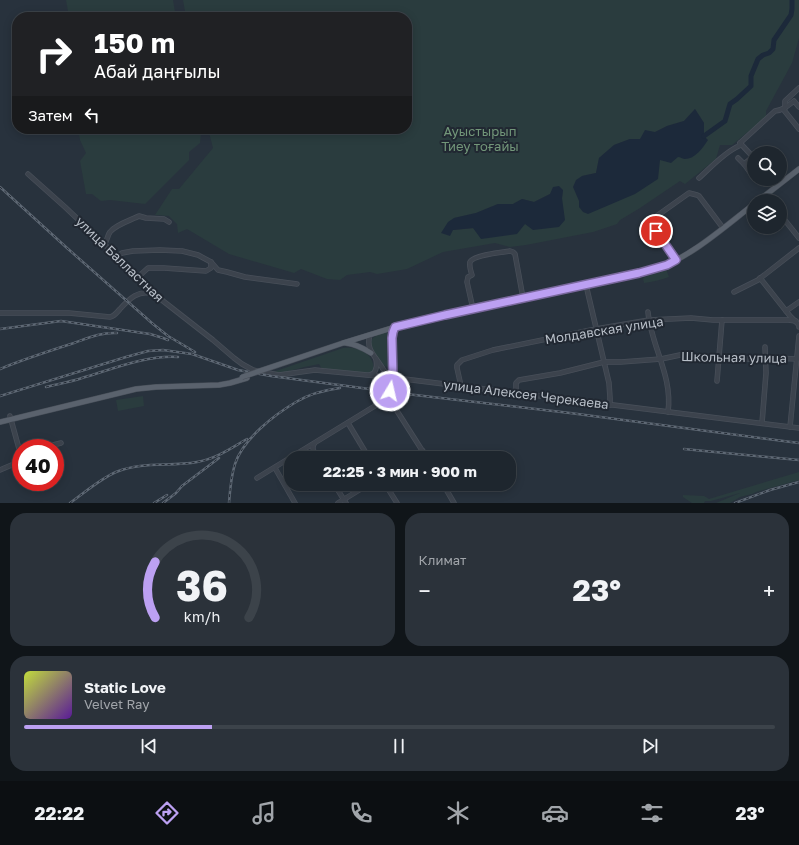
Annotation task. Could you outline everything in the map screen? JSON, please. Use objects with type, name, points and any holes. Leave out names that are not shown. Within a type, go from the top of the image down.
[{"type":"main road","points":[[787,178],[799,169]]},
{"type":"main road","points":[[766,194],[776,186]]},
{"type":"main road","points":[[0,422],[10,418],[136,386],[220,381],[245,377],[343,343],[395,327],[654,270],[667,265],[694,250],[747,209]]},
{"type":"main road","points":[[343,343],[353,344],[371,353]]},
{"type":"main road","points":[[0,419],[10,418]]},
{"type":"street","points":[[798,127],[784,108],[785,101],[799,88]]},
{"type":"street","points":[[699,178],[725,154],[739,146],[740,143],[773,112],[784,108],[794,101],[799,107]]},
{"type":"street","points":[[798,127],[799,121]]},
{"type":"street","points":[[740,143],[747,151]]},
{"type":"street","points":[[738,158],[747,168]]},
{"type":"street","name":"улица Балластная","points":[[28,174],[117,256],[149,290],[234,358],[253,370]]},
{"type":"street","points":[[676,260],[650,221],[689,193],[697,194],[699,196],[723,228]]},
{"type":"street","points":[[104,244],[107,241],[110,231],[139,216],[164,219],[169,222]]},
{"type":"street","points":[[787,223],[799,238]]},
{"type":"street","points":[[734,292],[760,278],[799,248]]},
{"type":"street","points":[[117,256],[122,253],[133,251],[182,251],[198,255],[211,262],[218,270],[245,277],[297,284]]},
{"type":"street","points":[[473,309],[466,282],[468,277],[472,275],[470,264],[471,261],[479,257],[510,251],[513,252],[515,254],[524,298]]},
{"type":"street","points":[[138,277],[148,268],[206,271],[211,268],[211,262]]},
{"type":"street","points":[[760,278],[786,311],[796,321],[799,327]]},
{"type":"street","points":[[586,285],[609,383],[610,404]]},
{"type":"street","points":[[0,313],[69,312],[110,317],[136,295],[146,292],[158,297]]},
{"type":"street","points":[[786,311],[799,302]]},
{"type":"street","points":[[648,312],[657,349],[666,377],[669,393],[668,412]]},
{"type":"street","name":"Молдавская улица","points":[[461,386],[457,365],[462,360],[493,350],[596,329],[649,320],[691,318],[796,321]]},
{"type":"street","points":[[717,381],[722,320]]},
{"type":"street","points":[[395,327],[392,338],[390,400],[423,451]]},
{"type":"street","points":[[370,335],[368,342],[371,353],[390,377]]},
{"type":"street","points":[[790,427],[799,336]]},
{"type":"street","points":[[762,423],[766,374],[765,347]]},
{"type":"street","name":"Школьная улица","points":[[516,393],[516,383],[519,380],[560,373],[604,362],[661,359],[680,355],[766,360],[772,358],[797,359]]},
{"type":"street","points":[[368,376],[376,370],[376,359]]},
{"type":"street","name":"улица Алексея Черекаева","points":[[253,370],[279,375],[315,370],[390,377],[799,428]]},
{"type":"street","points":[[257,478],[383,401],[389,395]]},
{"type":"street","points":[[10,418],[16,439]]},
{"type":"street","points":[[348,423],[365,451]]},
{"type":"street","points":[[314,443],[314,451]]},
{"type":"street","points":[[0,470],[12,465]]},
{"type":"street","points":[[274,468],[296,503]]},
{"type":"street","points":[[339,491],[345,501]]},
{"type":"street","points":[[338,503],[345,501],[359,491]]},
{"type":"street","points":[[389,491],[397,503]]},
{"type":"street","points":[[447,491],[454,503]]},
{"type":"green space","points":[[66,0],[173,0],[175,12],[68,12]]},
{"type":"green space","name":"Ауыстырып Тиеу тоғайы","points":[[183,0],[799,0],[799,38],[792,63],[766,111],[766,117],[732,145],[720,145],[716,159],[685,184],[680,181],[620,220],[617,224],[593,232],[526,245],[510,247],[495,243],[443,252],[407,269],[377,274],[370,272],[347,275],[340,280],[327,279],[301,269],[294,273],[229,254],[187,229],[178,233],[177,224],[169,216],[155,215],[172,189],[179,189],[213,148],[209,134],[412,134],[412,12],[185,12]],"holes":[[[695,109],[704,123],[704,136],[678,156],[660,160],[579,207],[582,176],[596,173],[599,158],[614,145],[630,139],[641,139],[667,126],[684,121]],[[563,190],[562,198],[525,224],[453,230],[454,218],[476,213],[498,204],[513,204],[522,199],[534,202],[550,194]]]},
{"type":"green space","points":[[79,134],[201,134],[200,143],[189,152],[189,160],[145,204],[110,200],[101,201],[92,194],[86,194],[80,161],[86,153]]},
{"type":"green space","points":[[666,269],[669,277],[644,283],[643,278]]},
{"type":"green space","points":[[388,333],[390,336],[390,366],[387,367],[374,352],[371,342],[377,335]]},
{"type":"green space","points":[[343,348],[354,348],[364,352],[371,359],[374,370],[368,373],[322,369],[319,364],[283,373],[273,372]]},
{"type":"green space","points":[[143,396],[144,406],[118,411],[116,400]]},
{"type":"green space","points":[[799,472],[799,480],[740,497],[730,503],[716,503],[740,493],[711,501],[705,501],[704,503],[692,503],[683,497],[683,495],[704,496],[709,499]]},
{"type":"water","points":[[695,109],[704,123],[704,136],[708,140],[698,152],[689,159],[678,157],[671,163],[660,160],[658,179],[635,194],[588,214],[583,212],[579,207],[579,201],[573,187],[576,180],[582,176],[596,173],[599,158],[614,145],[630,139],[640,139],[645,130],[655,132],[667,126],[684,121]]},
{"type":"water","points":[[559,186],[563,190],[562,198],[565,220],[559,227],[533,230],[525,224],[517,234],[481,239],[473,228],[453,230],[450,236],[441,233],[448,222],[454,218],[476,213],[498,204],[513,204],[522,199],[534,202],[550,194],[553,187]]},
{"type":"waterway","points":[[704,136],[725,121],[730,104],[751,86],[751,76],[758,59],[773,49],[774,40],[791,15],[792,0]]},
{"type":"railway","points":[[0,187],[153,324],[168,336],[195,352]]},
{"type":"railway","points":[[0,329],[61,321],[150,334],[168,340]]},
{"type":"railway","points":[[0,369],[27,358],[90,337],[106,333],[117,333]]},
{"type":"railway","points":[[0,396],[126,357],[148,351],[163,350],[192,354],[238,370],[271,376],[799,443]]},
{"type":"railway","points":[[46,387],[73,381],[141,360],[178,357]]},
{"type":"railway","points":[[229,503],[235,464],[245,446],[260,428],[287,407],[301,399],[317,393],[340,388]]},
{"type":"railway","points":[[70,503],[98,482],[116,472],[136,466],[204,461],[223,453],[247,439]]},
{"type":"railway","points":[[684,449],[799,460]]},
{"type":"railway","points":[[163,503],[176,493],[182,486],[219,458]]},
{"type":"railway","points":[[735,503],[770,490],[799,482]]},
{"type":"railway","points":[[154,503],[167,495]]},
{"type":"route","points":[[390,391],[393,378],[392,338],[395,327],[654,270],[676,260],[656,231]]}]
